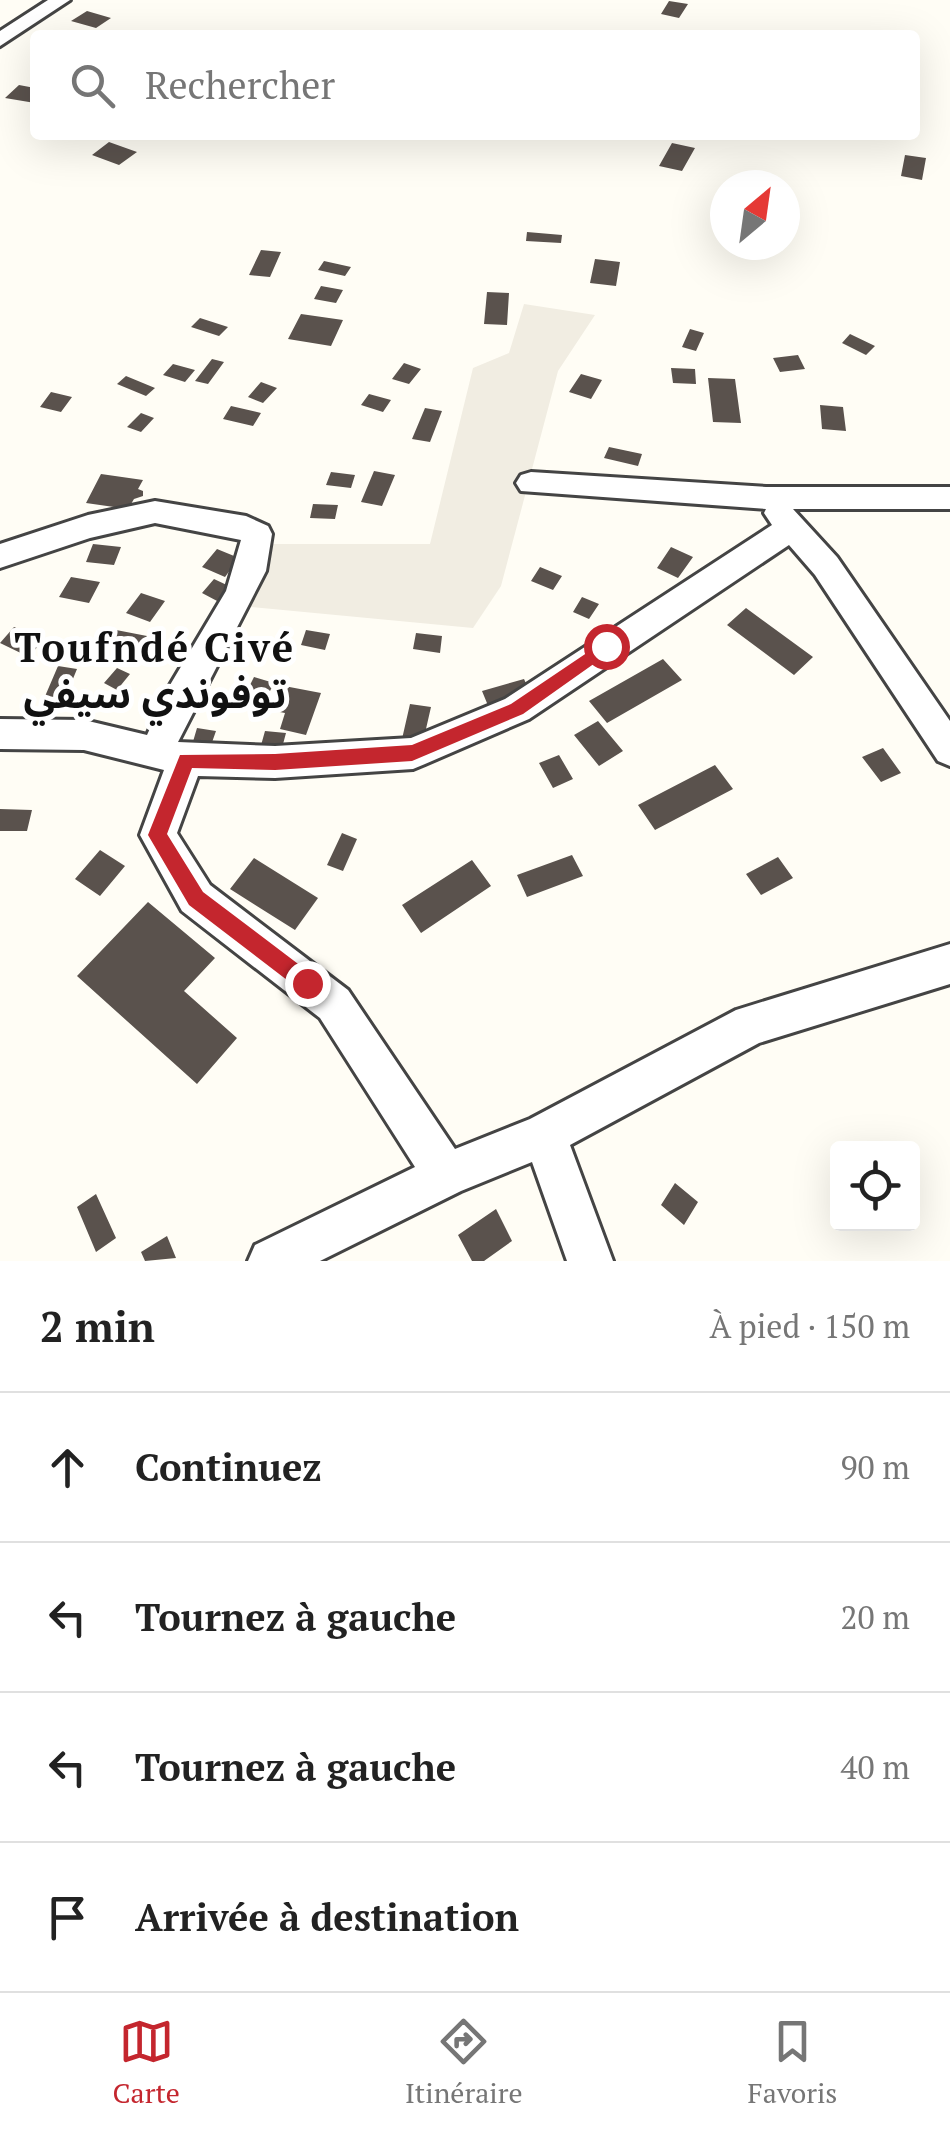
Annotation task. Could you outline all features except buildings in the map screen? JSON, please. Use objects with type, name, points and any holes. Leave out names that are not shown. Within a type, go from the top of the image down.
[{"type":"street","points":[[0,40],[61,0]]},
{"type":"street","points":[[530,483],[766,498],[950,498]]},
{"type":"street","points":[[766,498],[826,566],[950,750]]},
{"type":"street","points":[[1,559],[88,528],[155,512],[246,528],[257,534],[258,546],[234,606],[182,696],[158,835],[196,898],[334,1004],[446,1175]]},
{"type":"street","points":[[0,734],[84,735],[171,756],[275,762],[412,753],[517,709],[710,578],[792,528]]},
{"type":"street","points":[[271,1261],[446,1175],[544,1135],[752,1024],[950,964]]},
{"type":"street","points":[[544,1135],[590,1261]]},
{"type":"shaded area","points":[[524,304],[595,315],[558,371],[501,586],[473,628],[241,606],[264,544],[430,544],[473,368],[509,353]]},
{"type":"district","name":"Toufndé Civé توفوندي سيفي","points":[[155,669]]},
{"type":"route","points":[[307,983],[196,898],[158,835],[186,760],[275,762],[412,753],[517,709],[606,646]]}]
